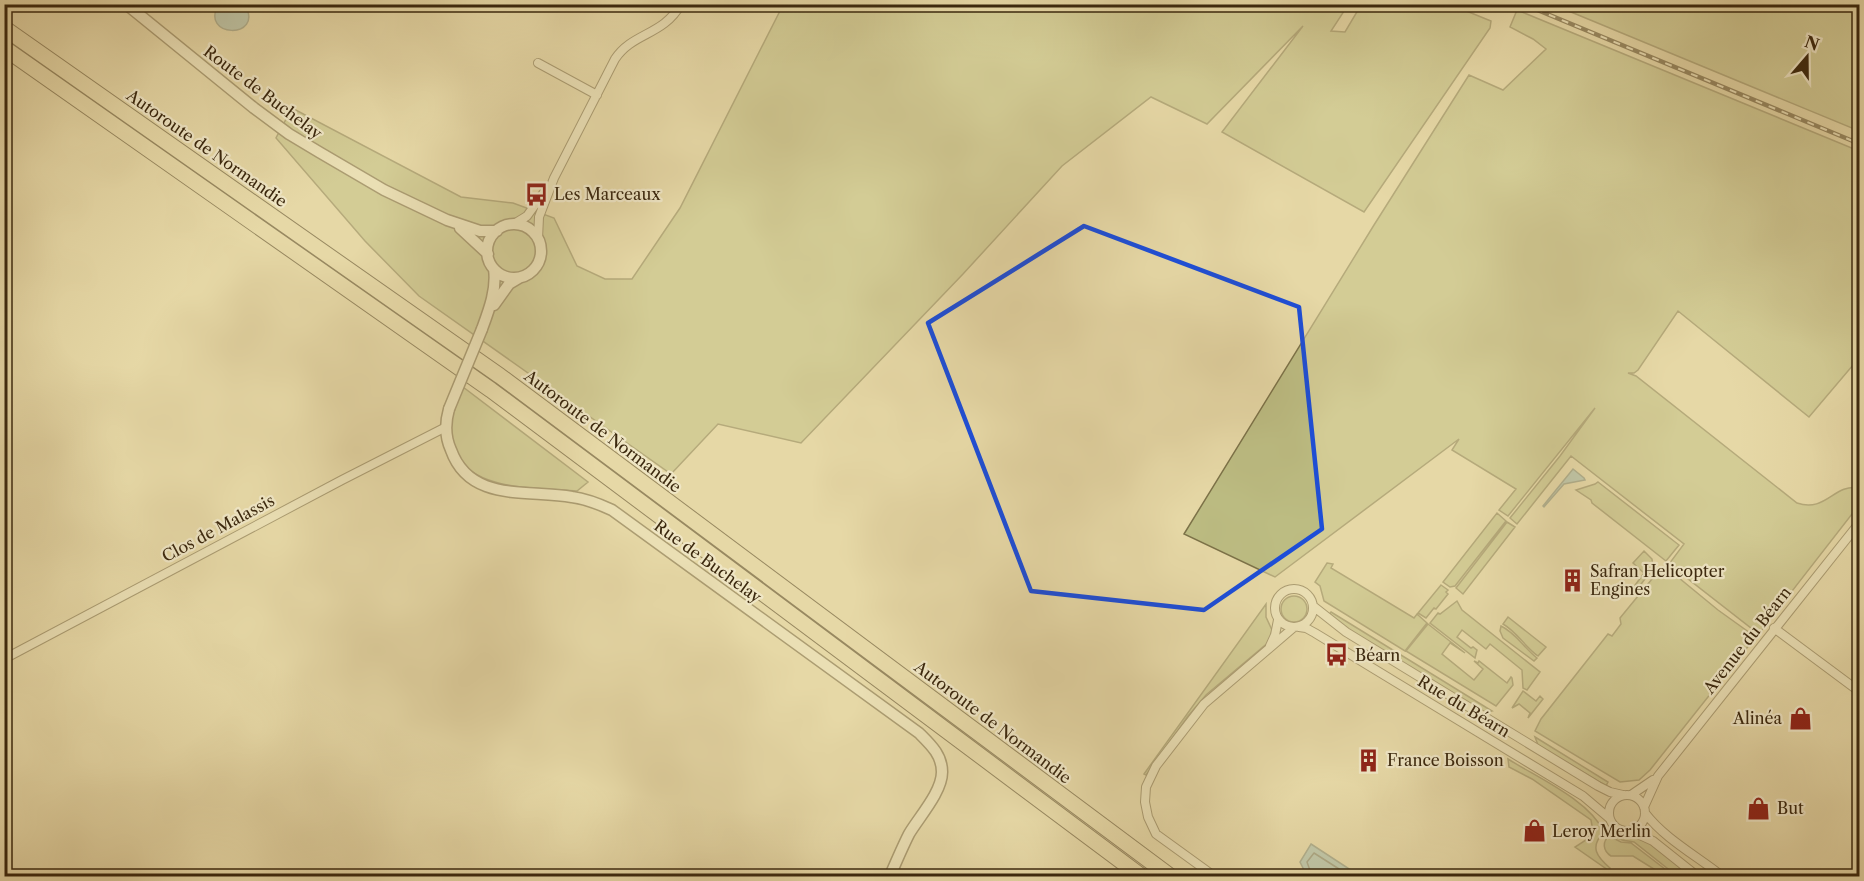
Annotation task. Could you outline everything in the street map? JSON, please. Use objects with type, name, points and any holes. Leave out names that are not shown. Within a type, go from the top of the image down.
[{"type":"highway","name":"Autoroute de Normandie","points":[[4,28],[481,362],[1170,876]]},
{"type":"highway","name":"Autoroute de Normandie","points":[[4,48],[491,390],[1141,876]]},
{"type":"street","name":"Route de Buchelay","points":[[126,4],[289,134],[384,190],[454,223],[480,231],[497,231]]},
{"type":"street","points":[[538,239],[539,217],[554,178],[622,48],[660,28],[670,20],[681,4]]},
{"type":"street","points":[[538,63],[597,95]]},
{"type":"street","points":[[514,224],[530,229],[538,239],[541,248],[539,260],[532,271],[521,277],[508,277],[494,268],[488,254],[489,242],[497,231],[514,224],[531,212],[554,178]]},
{"type":"street","name":"Route de Buchelay","points":[[454,223],[488,254]]},
{"type":"street","name":"Rue de Buchelay","points":[[489,313],[495,284],[494,268]]},
{"type":"street","name":"Rue de Buchelay","points":[[521,277],[509,284],[489,313],[449,409],[446,427],[449,446],[456,464],[469,478],[481,485],[498,490],[572,496],[592,501],[612,510],[919,733],[934,748],[941,763],[940,783],[910,832],[890,876]]},
{"type":"street","name":"Clos de Malassis","points":[[4,658],[446,427]]},
{"type":"street","name":"Avenue du Béarn","points":[[1645,810],[1658,776],[1860,522]]},
{"type":"street","points":[[1214,876],[1156,834],[1146,810],[1146,787],[1156,766],[1199,709],[1268,650],[1310,619],[1313,606],[1309,596],[1302,591],[1291,589],[1285,591],[1276,601],[1275,614],[1282,624],[1296,628]]},
{"type":"street","name":"Rue du Béarn","points":[[1313,606],[1346,632],[1599,786],[1610,792],[1627,795]]},
{"type":"street","points":[[1268,650],[1275,635],[1278,620]]},
{"type":"street","name":"Rue du Béarn","points":[[1296,628],[1306,628],[1315,633],[1583,796],[1609,818]]},
{"type":"street","points":[[1774,628],[1860,692]]},
{"type":"street","name":"Avenue du Béarn","points":[[1627,795],[1658,776]]},
{"type":"street","points":[[1697,876],[1653,841],[1630,831],[1616,828],[1609,818],[1608,812],[1611,804],[1627,795],[1639,800],[1652,822],[1722,876]]},
{"type":"street","points":[[1630,831],[1641,824],[1645,810]]},
{"type":"highlighted area","points":[[1084,226],[1299,307],[1322,529],[1204,610],[1031,591],[928,323]]},
{"type":"green space","points":[[1449,4],[1491,21],[1490,28],[1364,212],[1222,132],[1303,26],[1207,124],[1151,97],[1062,166],[963,274],[801,443],[718,424],[671,474],[419,296],[365,241],[276,138],[292,108],[461,197],[513,203],[554,218],[577,266],[605,279],[632,279],[680,208],[783,5],[1348,5],[1331,31],[1345,32],[1361,5]]},
{"type":"green space","points":[[1554,5],[1859,5],[1859,131]]},
{"type":"green space","points":[[1517,10],[1859,151],[1859,358],[1809,417],[1678,311],[1638,370],[1628,373],[1636,376],[1797,503],[1815,504],[1843,490],[1859,488],[1859,505],[1761,631],[1751,628],[1669,564],[1684,544],[1571,456],[1517,524],[1510,518],[1595,408],[1508,516],[1499,510],[1516,489],[1452,450],[1459,439],[1275,577],[1184,534],[1469,75],[1503,90],[1546,49],[1510,27]]},
{"type":"green space","points":[[463,387],[588,482],[577,491],[535,488],[492,481],[474,473],[460,460],[452,443],[451,418]]},
{"type":"green space","points":[[1598,482],[1679,545],[1666,561],[1576,490]]},
{"type":"green space","points":[[1497,513],[1506,521],[1455,586],[1450,587],[1443,582]]},
{"type":"green space","points":[[1507,522],[1515,527],[1463,594],[1456,588]]},
{"type":"green space","points":[[1644,551],[1652,559],[1653,568],[1636,591],[1633,588],[1644,573],[1633,563]]},
{"type":"green space","points":[[1327,563],[1333,564],[1331,568],[1414,618],[1417,614],[1427,623],[1405,651],[1324,601],[1320,586],[1315,582]]},
{"type":"green space","points":[[1661,568],[1668,569],[1750,633],[1754,639],[1650,770],[1639,780],[1620,782],[1535,731],[1541,719],[1608,634],[1612,636],[1621,624],[1620,618]]},
{"type":"green space","points":[[1441,585],[1448,590],[1446,592],[1448,594],[1426,618],[1418,613]]},
{"type":"green space","points":[[1294,596],[1304,599],[1307,609],[1304,619],[1294,622],[1284,619],[1281,609],[1284,599]]},
{"type":"green space","points":[[1457,601],[1462,610],[1540,672],[1527,690],[1523,688],[1522,670],[1490,644],[1486,649],[1462,630],[1457,637],[1477,650],[1475,658],[1430,623],[1438,613],[1440,614]]},
{"type":"green space","points":[[1266,604],[1266,617],[1272,630],[1270,641],[1206,695],[1146,775],[1144,774]]},
{"type":"green space","points":[[1331,612],[1492,711],[1484,713],[1342,627],[1328,616]]},
{"type":"green space","points":[[1508,617],[1546,647],[1538,656],[1503,624]]},
{"type":"green space","points":[[1428,624],[1465,653],[1450,643],[1442,654],[1474,680],[1483,669],[1474,661],[1478,663],[1479,661],[1507,683],[1512,678],[1513,685],[1496,706],[1406,651]]},
{"type":"green space","points":[[1501,626],[1537,658],[1534,661],[1503,638],[1500,631]]},
{"type":"green space","points":[[1523,691],[1536,701],[1540,696],[1543,699],[1528,718],[1530,713],[1519,704],[1512,708]]},
{"type":"green space","points":[[1535,737],[1608,782],[1606,786],[1538,745]]},
{"type":"green space","points":[[1508,759],[1562,791],[1597,820],[1604,832],[1597,842],[1596,852],[1610,868],[1608,870],[1575,847],[1586,840],[1593,831],[1591,820],[1532,779],[1509,767]]},
{"type":"green space","points":[[1611,835],[1646,840],[1693,876],[1677,876],[1634,842],[1622,840]]},
{"type":"green space","points":[[1609,836],[1621,842],[1631,843],[1674,876],[1665,876],[1633,856],[1611,856],[1606,852],[1604,846]]},
{"type":"water","points":[[219,4],[245,5],[249,16],[246,24],[240,29],[223,28],[217,23],[215,15]]},
{"type":"water","points":[[1573,469],[1585,480],[1564,484],[1544,507],[1543,506]]},
{"type":"water","points":[[1311,844],[1360,876],[1307,876],[1300,862]]},
{"type":"railway","points":[[1523,4],[1860,144]]},
{"type":"place","name":"Les Marceaux","points":[[536,194]]},
{"type":"place","name":"Safran Helicopter Engines","points":[[1572,580]]},
{"type":"place","name":"Béarn","points":[[1337,655]]},
{"type":"place","name":"Alinéa","points":[[1800,718]]},
{"type":"place","name":"France Boisson","points":[[1369,760]]},
{"type":"place","name":"But","points":[[1759,808]]},
{"type":"place","name":"Leroy Merlin","points":[[1534,831]]}]
